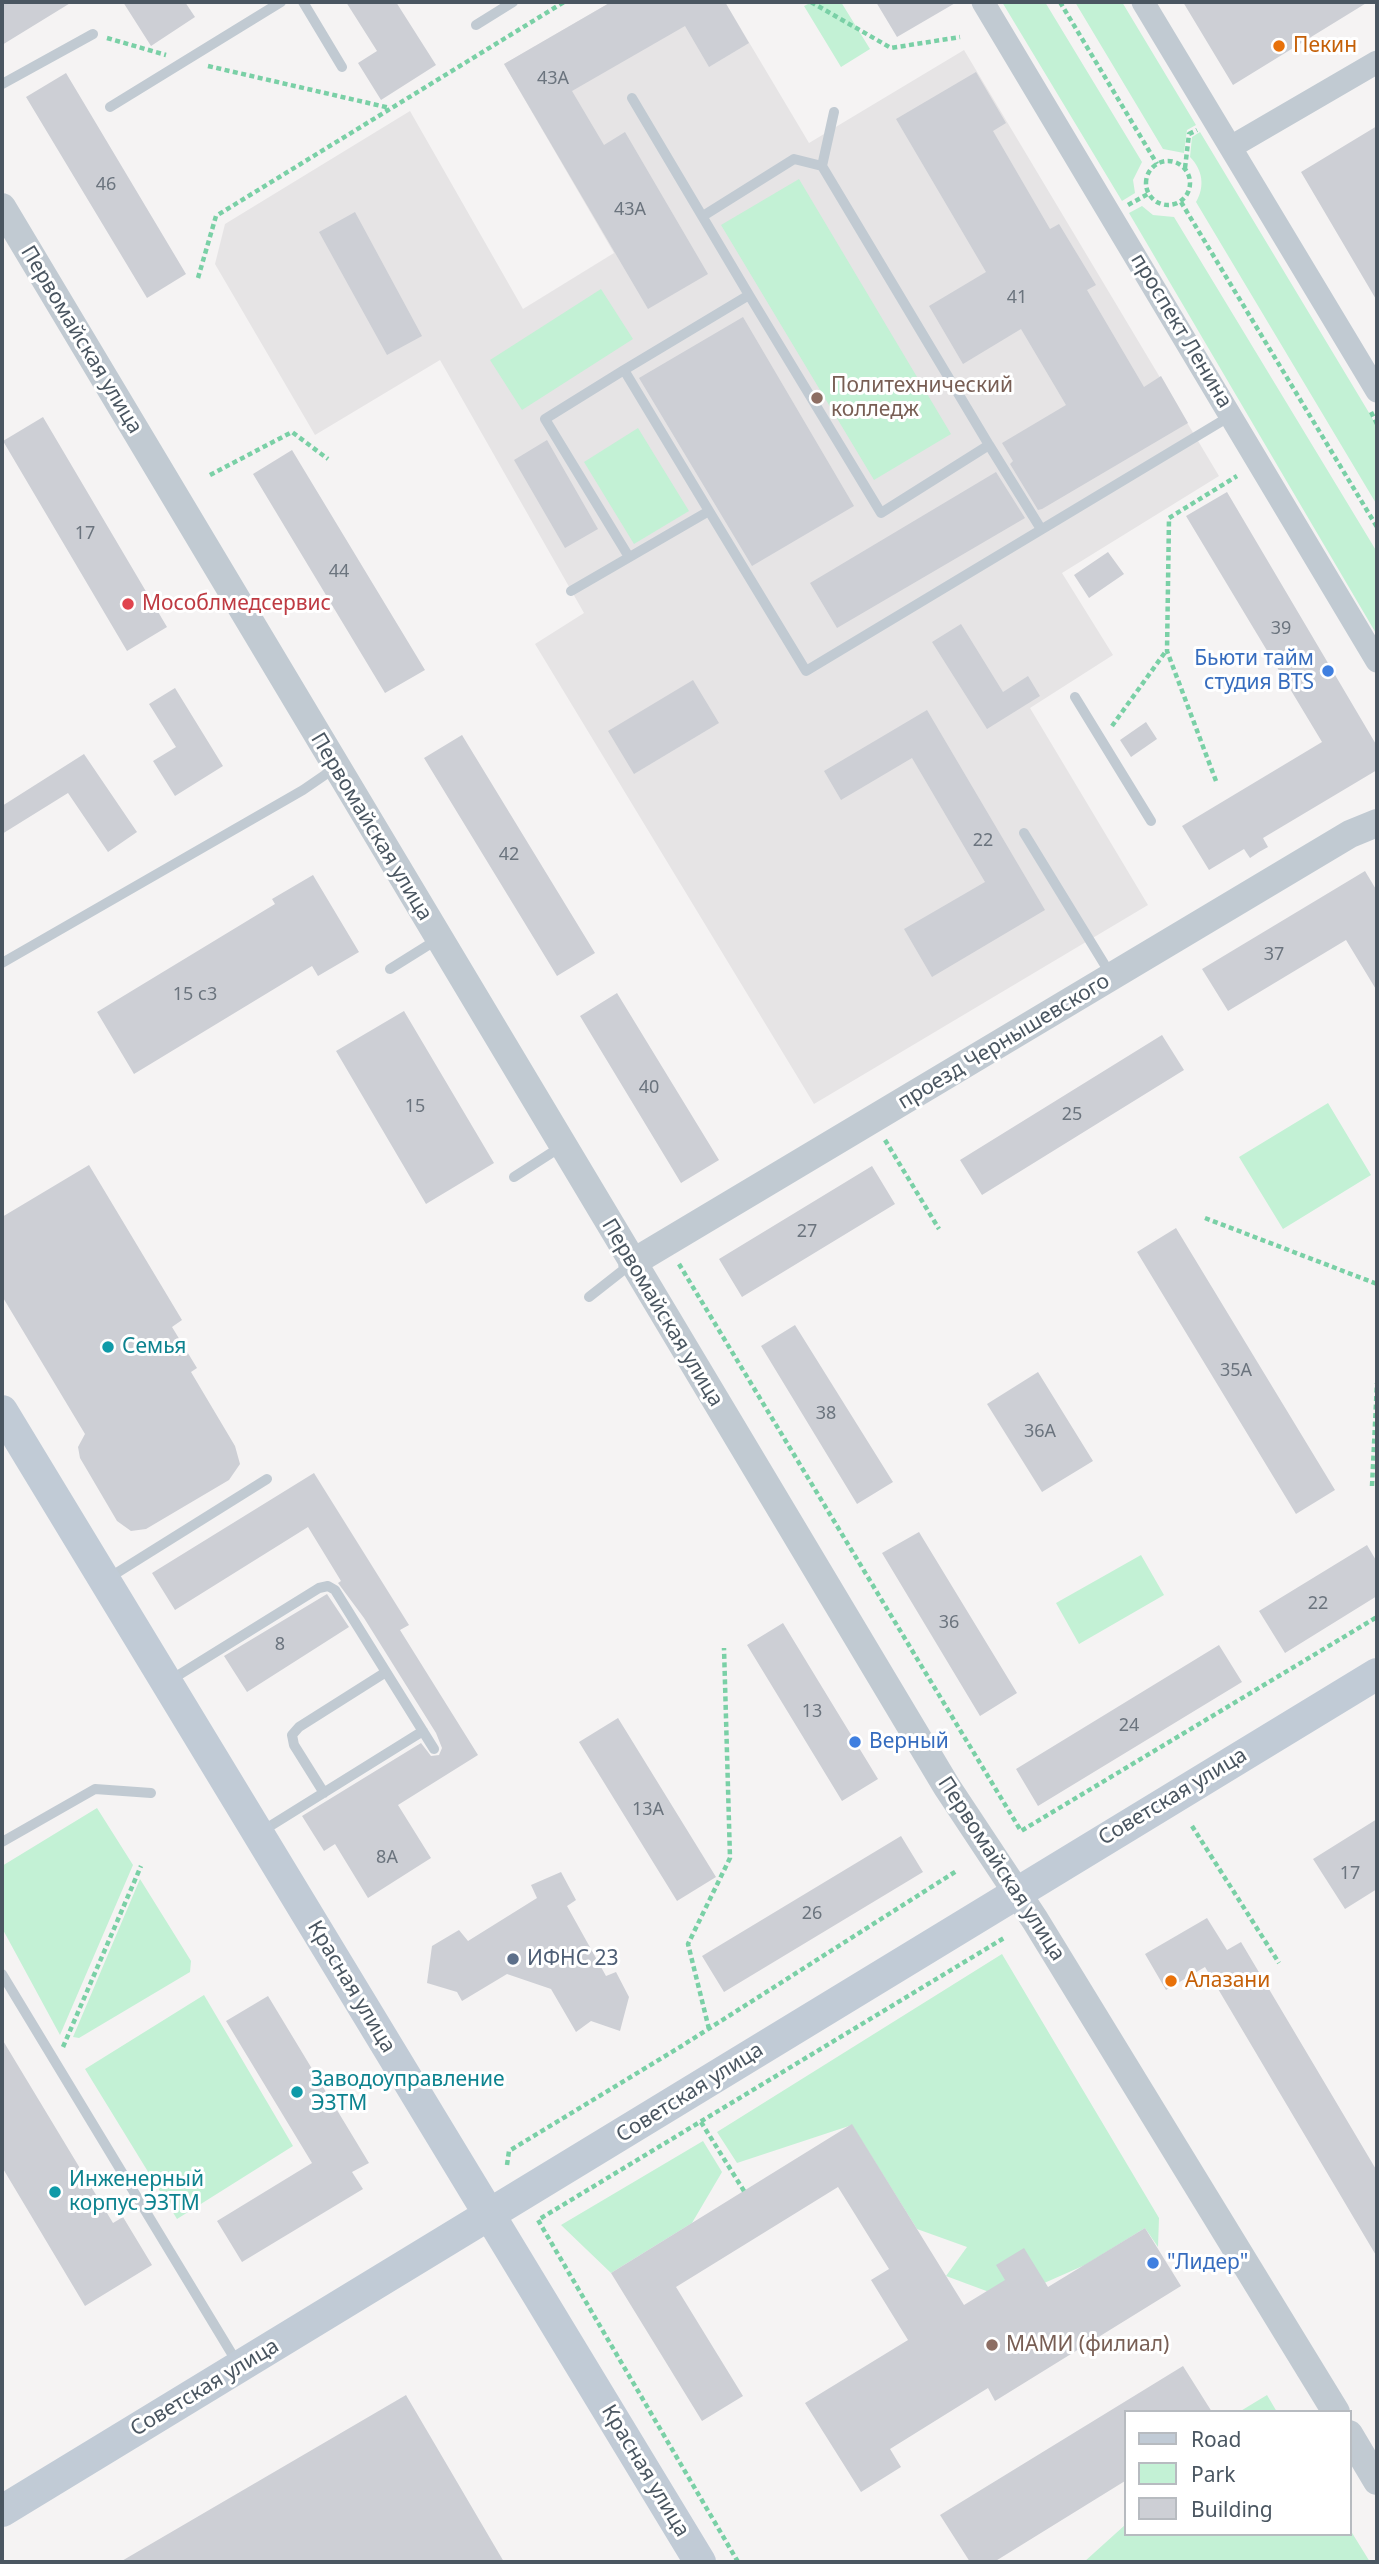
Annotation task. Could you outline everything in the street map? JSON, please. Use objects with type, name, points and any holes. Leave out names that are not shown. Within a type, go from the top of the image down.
[{"type":"main road","name":"Красная улица","points":[[2,1411],[700,2562]]},
{"type":"main road","name":"Советская улица","points":[[2,2511],[491,2216],[1015,1892],[1377,1674]]},
{"type":"street","name":"проспект Ленина","points":[[983,2],[1377,661]]},
{"type":"street","points":[[1143,2],[1377,391]]},
{"type":"street","points":[[1231,148],[1377,62]]},
{"type":"street","name":"Первомайская улица","points":[[2,207],[335,768],[947,1787],[1015,1892],[1335,2410]]},
{"type":"street","name":"проезд Чернышевского","points":[[632,1263],[1350,834],[1377,823]]},
{"type":"street","points":[[1351,2437],[1377,2481]]},
{"type":"lane","points":[[110,107],[281,2]]},
{"type":"lane","points":[[303,2],[342,67]]},
{"type":"lane","points":[[476,25],[513,2]]},
{"type":"lane","points":[[2,84],[93,34]]},
{"type":"lane","points":[[632,97],[881,513],[989,445]]},
{"type":"lane","points":[[834,112],[822,166],[1041,529]]},
{"type":"lane","points":[[703,216],[793,159],[822,166]]},
{"type":"lane","points":[[629,557],[545,419],[750,295]]},
{"type":"lane","points":[[624,370],[806,671],[1231,415]]},
{"type":"lane","points":[[571,591],[709,511]]},
{"type":"lane","points":[[1075,697],[1151,821]]},
{"type":"lane","points":[[2,963],[303,790],[335,768]]},
{"type":"lane","points":[[1024,833],[1113,977]]},
{"type":"lane","points":[[390,969],[438,939]]},
{"type":"lane","points":[[514,1177],[562,1146]]},
{"type":"lane","points":[[589,1297],[632,1263]]},
{"type":"lane","points":[[105,1581],[267,1479]]},
{"type":"lane","points":[[166,1683],[319,1588],[328,1586],[335,1590],[434,1749]]},
{"type":"lane","points":[[324,1793],[294,1745],[292,1735],[299,1727],[386,1672]]},
{"type":"lane","points":[[258,1834],[423,1731]]},
{"type":"lane","points":[[2,1842],[95,1788],[151,1793]]},
{"type":"lane","points":[[2,1974],[240,2367]]},
{"type":"path","points":[[198,278],[216,216],[564,2]]},
{"type":"path","points":[[811,2],[891,48],[960,37]]},
{"type":"path","points":[[1060,2],[1157,163]]},
{"type":"path","points":[[93,34],[188,61],[390,108]]},
{"type":"path","points":[[1185,168],[1175,161],[1157,163],[1146,179],[1151,198],[1166,206],[1181,201],[1191,184],[1185,168],[1189,134]]},
{"type":"path","points":[[1181,201],[1377,527]]},
{"type":"path","points":[[210,475],[292,432],[328,458]]},
{"type":"path","points":[[1216,782],[1167,651],[1169,518],[1237,476]]},
{"type":"path","points":[[1101,740],[1167,651]]},
{"type":"path","points":[[884,1138],[939,1229]]},
{"type":"path","points":[[1205,1218],[1377,1284]]},
{"type":"path","points":[[678,1264],[1021,1831],[1377,1617]]},
{"type":"path","points":[[1372,1486],[1377,1383]]},
{"type":"path","points":[[709,2029],[688,1944],[730,1858],[724,1648]]},
{"type":"path","points":[[1192,1826],[1279,1963]]},
{"type":"path","points":[[56,2064],[141,1866]]},
{"type":"path","points":[[507,2165],[509,2151],[709,2029],[958,1871]]},
{"type":"path","points":[[738,2562],[538,2220],[1004,1938]]},
{"type":"path","points":[[701,2122],[744,2191]]},
{"type":"shaded area","name":"Политехнический колледж","points":[[611,2],[725,2],[809,143],[964,50],[1219,476],[1062,573],[1113,655],[1030,708],[1148,905],[814,1104],[535,644],[584,613],[440,360],[315,435],[215,264],[225,224],[410,111],[523,309],[614,253],[504,64]]},
{"type":"green space","points":[[812,2],[841,2],[870,49],[841,67],[804,6]]},
{"type":"green space","points":[[1002,2],[1045,2],[1142,162],[1133,180],[1135,193],[1122,201]]},
{"type":"green space","points":[[1075,2],[1122,2],[1196,125],[1187,130],[1184,153],[1163,149]]},
{"type":"green space","points":[[1200,132],[1377,426],[1377,505],[1196,202],[1201,190],[1201,179],[1198,167],[1190,157],[1192,137]]},
{"type":"green space","points":[[799,179],[951,434],[874,480],[721,225]]},
{"type":"green space","points":[[1142,206],[1153,215],[1174,217],[1377,552],[1377,635],[1129,213]]},
{"type":"green space","points":[[601,289],[633,339],[522,410],[490,360]]},
{"type":"green space","points":[[638,428],[689,511],[634,544],[584,462]]},
{"type":"green space","points":[[1328,1103],[1371,1175],[1283,1229],[1239,1157]]},
{"type":"green space","points":[[1141,1555],[1164,1595],[1079,1644],[1056,1603]]},
{"type":"green space","points":[[97,1808],[133,1865],[60,2035],[2,1928],[2,1866]]},
{"type":"green space","points":[[140,1879],[191,1961],[190,1972],[79,2038],[73,2037]]},
{"type":"green space","points":[[1002,1954],[1159,2218],[1158,2247],[1145,2228],[1085,2265],[1008,2299],[946,2276],[967,2247],[917,2229],[852,2125],[737,2163],[717,2132]]},
{"type":"green space","points":[[204,1995],[293,2146],[177,2219],[85,2069]]},
{"type":"green space","points":[[703,2141],[722,2172],[692,2223],[611,2273],[561,2225]]},
{"type":"green space","points":[[1267,2395],[1276,2410],[1242,2410]]},
{"type":"green space","points":[[1124,2526],[1124,2536],[1351,2536],[1351,2531],[1370,2562],[1084,2562]]},
{"type":"building","points":[[2,2],[72,2],[2,45]]},
{"type":"building","points":[[123,2],[185,2],[195,17],[151,46]]},
{"type":"building","points":[[346,2],[396,2],[436,65],[381,100],[358,63],[377,51]]},
{"type":"building","points":[[611,2],[725,2],[749,43],[709,67],[685,26],[572,91],[604,145],[625,132],[708,274],[648,309],[504,64]]},
{"type":"building","points":[[876,2],[957,2],[897,37]]},
{"type":"building","points":[[1183,2],[1368,2],[1233,85]]},
{"type":"building","points":[[976,72],[1006,123],[993,131],[1050,229],[1059,224],[1096,285],[1087,290],[1144,387],[1161,376],[1188,423],[1038,510],[1010,464],[1013,461],[1002,443],[1066,405],[1021,329],[963,364],[929,306],[986,272],[896,119]]},
{"type":"building","points":[[66,73],[186,274],[147,298],[26,97]]},
{"type":"building","points":[[1377,126],[1377,301],[1301,172]]},
{"type":"building","points":[[355,212],[422,336],[387,355],[319,232]]},
{"type":"building","points":[[743,317],[854,506],[752,566],[639,378]]},
{"type":"building","points":[[43,417],[167,627],[127,651],[3,441]]},
{"type":"building","points":[[547,440],[598,529],[565,548],[514,460]]},
{"type":"building","points":[[292,450],[425,670],[385,693],[253,474]]},
{"type":"building","points":[[996,472],[1025,518],[837,628],[810,583]]},
{"type":"building","points":[[1227,492],[1377,746],[1377,770],[1263,838],[1268,847],[1250,858],[1244,849],[1209,870],[1182,826],[1322,742],[1186,516]]},
{"type":"building","points":[[1108,552],[1124,574],[1089,598],[1074,575]]},
{"type":"building","points":[[961,624],[1003,692],[1028,676],[1040,696],[987,729],[932,642]]},
{"type":"building","points":[[693,680],[719,723],[634,774],[608,731]]},
{"type":"building","points":[[175,688],[223,766],[175,796],[153,761],[176,747],[149,704]]},
{"type":"building","points":[[927,710],[1045,910],[932,977],[904,929],[985,882],[912,758],[841,800],[824,771]]},
{"type":"building","points":[[1146,722],[1157,739],[1131,757],[1120,740]]},
{"type":"building","points":[[462,735],[595,953],[557,976],[424,758]]},
{"type":"building","points":[[84,754],[137,832],[108,852],[68,793],[2,834],[2,806]]},
{"type":"building","points":[[1365,871],[1377,891],[1377,991],[1346,940],[1228,1011],[1202,969]]},
{"type":"building","points":[[313,875],[359,952],[318,976],[312,966],[134,1074],[97,1012],[275,904],[272,899]]},
{"type":"building","points":[[617,993],[719,1160],[681,1183],[580,1016]]},
{"type":"building","points":[[404,1011],[494,1163],[426,1204],[336,1051]]},
{"type":"building","points":[[1162,1035],[1184,1070],[982,1195],[960,1160]]},
{"type":"building","name":"Семья","points":[[89,1165],[182,1320],[172,1327],[197,1368],[191,1372],[235,1446],[240,1464],[229,1480],[146,1529],[131,1531],[117,1521],[80,1458],[78,1447],[85,1434],[2,1296],[2,1217]]},
{"type":"building","points":[[872,1166],[895,1204],[742,1297],[719,1259]]},
{"type":"building","points":[[1176,1228],[1335,1490],[1296,1514],[1137,1252]]},
{"type":"building","points":[[795,1325],[893,1482],[857,1504],[761,1346]]},
{"type":"building","points":[[1038,1372],[1093,1461],[1042,1492],[987,1404]]},
{"type":"building","points":[[314,1473],[409,1625],[400,1630],[478,1755],[398,1805],[431,1858],[368,1898],[335,1844],[324,1851],[302,1816],[421,1743],[431,1756],[439,1755],[442,1748],[436,1733],[364,1618],[338,1583],[341,1581],[308,1527],[175,1610],[152,1573]]},
{"type":"building","points":[[919,1532],[1017,1693],[980,1716],[882,1553]]},
{"type":"building","points":[[1367,1545],[1377,1562],[1377,1596],[1285,1653],[1259,1611]]},
{"type":"building","points":[[327,1594],[349,1627],[247,1692],[224,1656]]},
{"type":"building","points":[[783,1623],[878,1779],[842,1801],[747,1645]]},
{"type":"building","points":[[1219,1645],[1242,1682],[1038,1806],[1016,1769]]},
{"type":"building","points":[[618,1718],[716,1877],[677,1901],[579,1742]]},
{"type":"building","points":[[1377,1819],[1377,1889],[1345,1909],[1313,1859]]},
{"type":"building","points":[[901,1836],[923,1872],[724,1992],[702,1956]]},
{"type":"building","name":"ИФНС 23","points":[[561,1872],[576,1900],[567,1906],[606,1976],[616,1972],[629,1997],[620,2031],[591,2021],[576,2032],[551,1989],[507,1974],[462,2001],[457,1992],[427,1983],[432,1946],[459,1930],[468,1941],[537,1898],[531,1885]]},
{"type":"building","points":[[1207,1918],[1227,1950],[1241,1942],[1377,2171],[1377,2257],[1205,1967],[1166,1990],[1145,1954]]},
{"type":"building","name":"Заводоуправление ЭЗТМ","points":[[268,1996],[369,2163],[352,2172],[363,2189],[242,2262],[217,2221],[312,2163],[226,2021]]},
{"type":"building","name":"Инженерный корпус ЭЗТМ","points":[[2,2039],[113,2223],[123,2217],[152,2265],[85,2306],[2,2167]]},
{"type":"building","name":"МАМИ (филиал)","points":[[852,2124],[964,2305],[1005,2280],[996,2265],[1024,2248],[1048,2287],[1145,2228],[1181,2286],[995,2401],[988,2388],[890,2449],[901,2467],[861,2492],[805,2403],[908,2340],[871,2280],[889,2269],[838,2187],[676,2287],[743,2396],[702,2421],[611,2273]]},
{"type":"building","points":[[1183,2366],[1211,2410],[1124,2410],[1124,2482],[994,2562],[970,2562],[940,2515]]},
{"type":"building","points":[[406,2395],[504,2562],[120,2562]]},
{"type":"place","name":"Пекин","points":[[1279,46]]},
{"type":"place","name":"Политехнический колледж","points":[[817,398]]},
{"type":"place","name":"Мособлмедсервис","points":[[128,604]]},
{"type":"place","name":"Бьюти тайм студия BTS","points":[[1328,671]]},
{"type":"place","name":"Семья","points":[[108,1347]]},
{"type":"place","name":"Верный","points":[[855,1742]]},
{"type":"place","name":"ИФНС 23","points":[[513,1959]]},
{"type":"place","name":"Алазани","points":[[1171,1981]]},
{"type":"place","name":"Заводоуправление ЭЗТМ","points":[[297,2092]]},
{"type":"place","name":"Инженерный корпус ЭЗТМ","points":[[55,2192]]},
{"type":"place","name":"\"Лидер\"","points":[[1153,2263]]},
{"type":"place","name":"МАМИ (филиал)","points":[[992,2345]]}]
